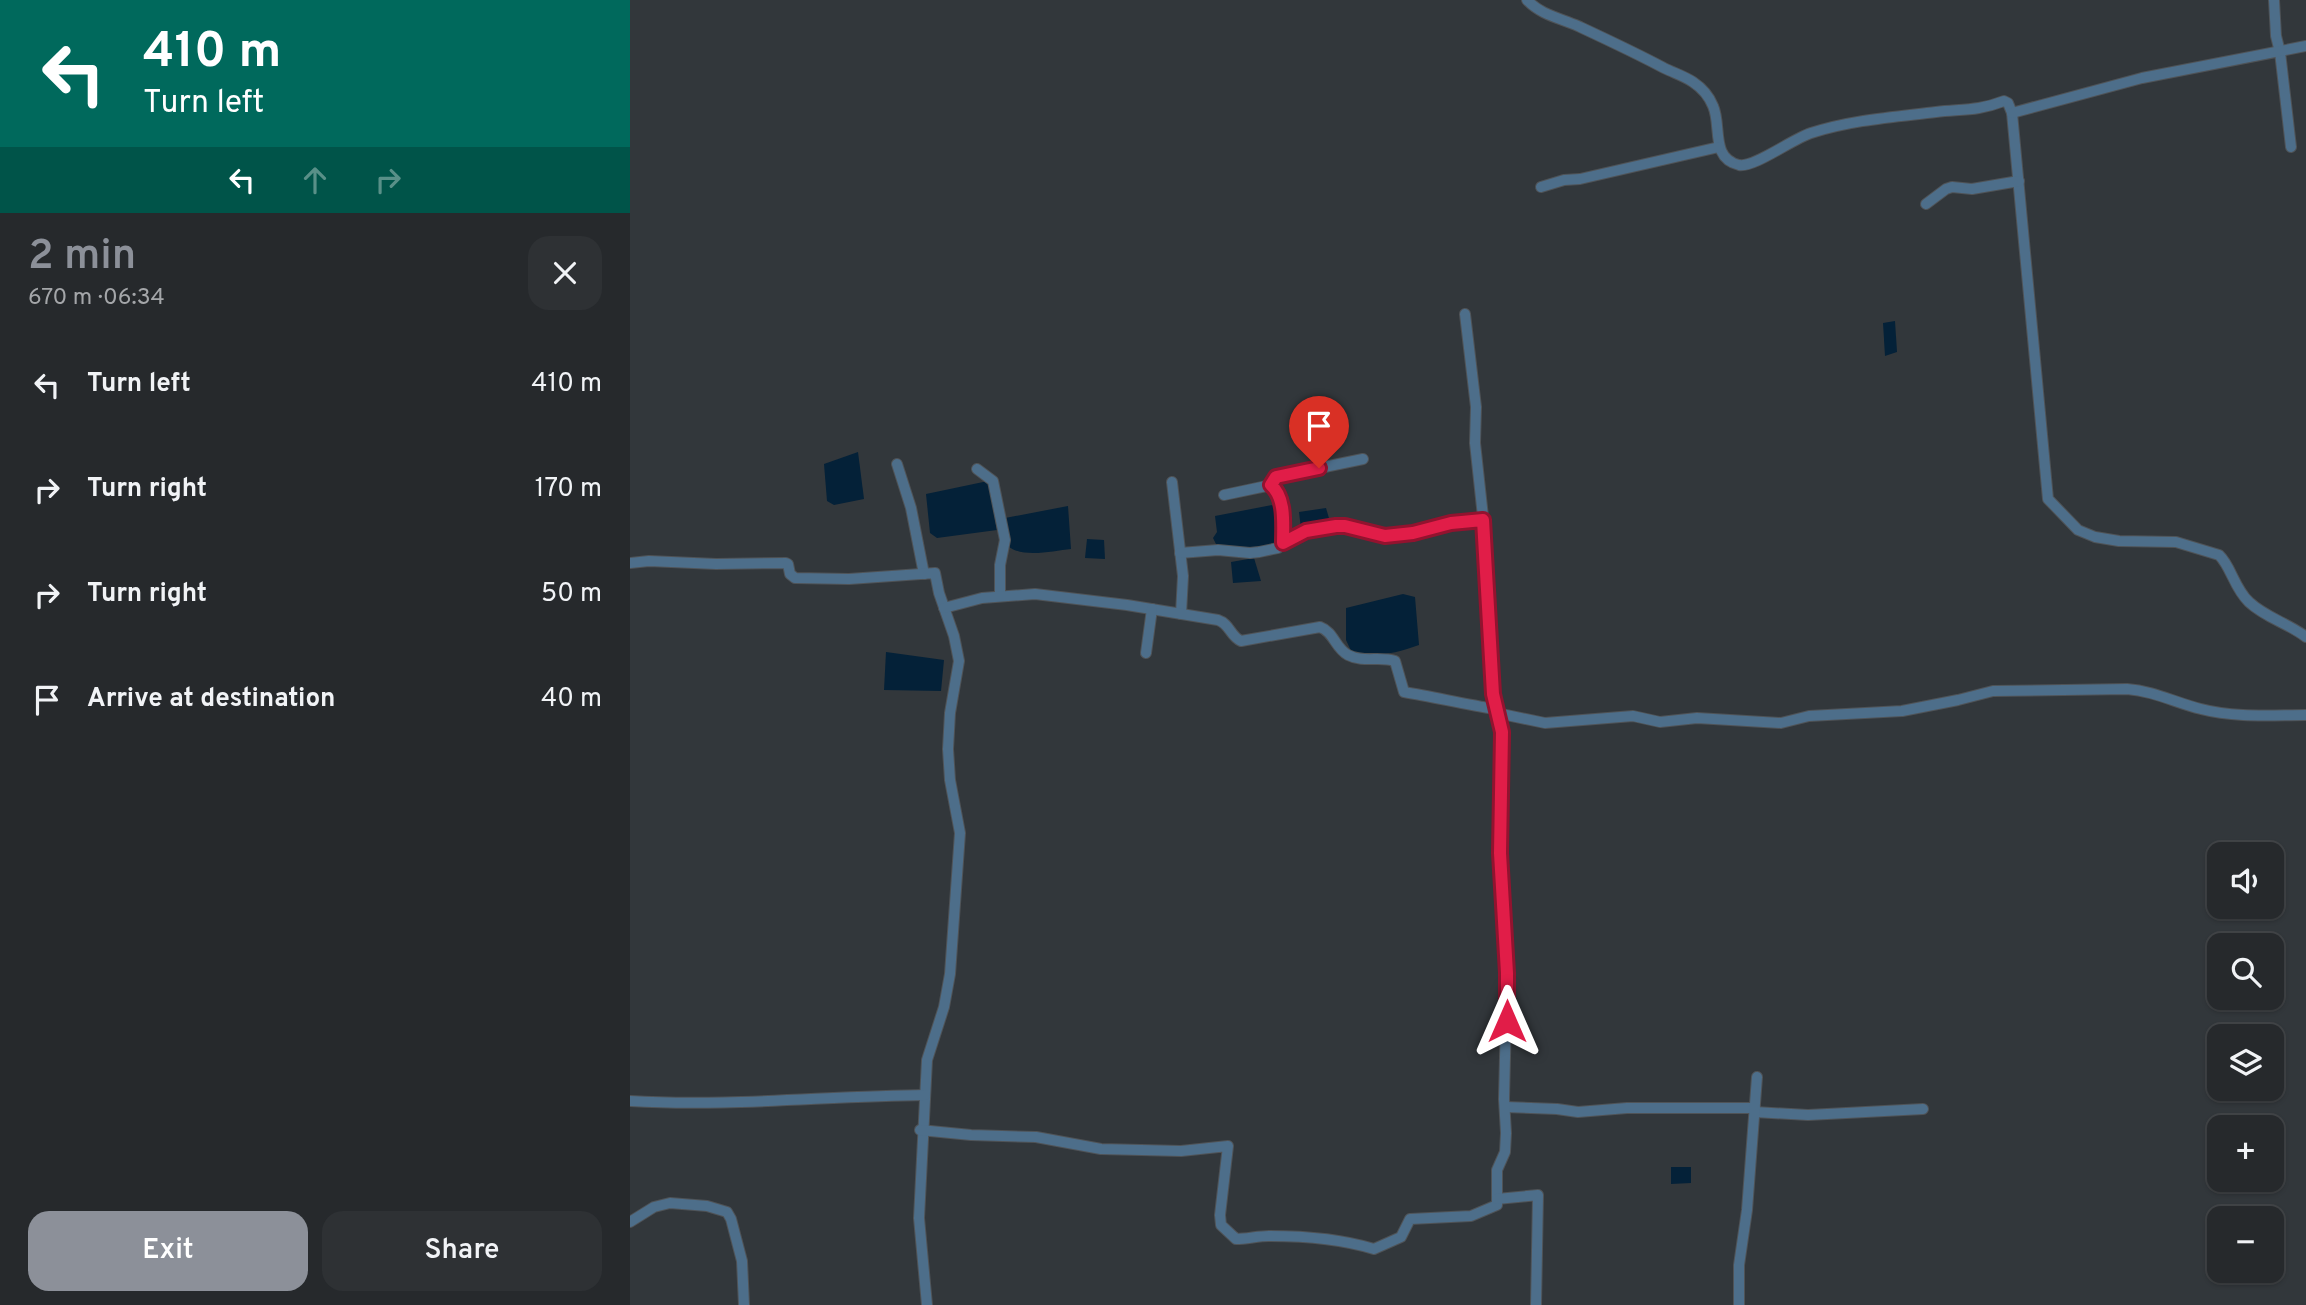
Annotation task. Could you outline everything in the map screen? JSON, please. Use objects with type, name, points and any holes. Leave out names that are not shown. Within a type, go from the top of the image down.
[{"type":"street","points":[[1527,0],[1548,15],[1623,46],[1702,88],[1713,106],[1719,147],[1727,159],[1747,166],[1809,134],[1865,120],[1940,111],[1972,111],[2004,101],[2008,103],[2012,113],[2019,181],[2048,499],[2078,530],[2095,537],[2119,541],[2176,542],[2219,555],[2248,601],[2306,637]]},
{"type":"street","points":[[2274,0],[2276,36],[2291,147]]},
{"type":"street","points":[[2012,113],[2142,78],[2306,46]]},
{"type":"street","points":[[1541,187],[1719,147]]},
{"type":"street","points":[[1926,204],[1942,191],[1952,187],[1972,189],[2019,181]]},
{"type":"street","points":[[922,1130],[1036,1137],[1101,1149],[1181,1151],[1228,1146],[1220,1215],[1221,1225],[1236,1239],[1267,1236],[1311,1238],[1374,1249],[1401,1237],[1410,1219],[1471,1216],[1497,1205],[1497,1170],[1505,1152],[1507,973],[1500,853],[1502,732],[1496,711],[1488,637],[1487,563],[1475,443],[1476,407],[1465,314]]},
{"type":"street","points":[[1224,495],[1271,485],[1276,477],[1363,460]]},
{"type":"street","points":[[897,464],[911,508],[924,574]]},
{"type":"street","points":[[976,468],[993,481],[1005,540],[1000,565],[1000,595]]},
{"type":"street","points":[[1172,482],[1183,593],[1181,614]]},
{"type":"street","points":[[1271,485],[1277,490],[1284,516],[1283,543]]},
{"type":"street","points":[[1180,553],[1218,550],[1250,553],[1278,548],[1306,531],[1336,526],[1385,536],[1413,533],[1451,523],[1483,520]]},
{"type":"street","points":[[630,563],[786,563],[790,574],[795,578],[849,579],[935,573],[959,661],[950,713],[948,749],[950,780],[960,833],[950,974],[944,1007],[927,1060],[922,1130],[919,1218],[927,1305]]},
{"type":"street","points":[[944,608],[1000,595],[1035,594],[1152,609],[1223,622],[1235,638],[1241,641],[1320,627],[1329,630],[1342,651],[1349,656],[1395,662],[1404,692],[1428,695],[1545,723],[1633,716],[1660,722],[1697,718],[1781,723],[1809,716],[1902,711],[1993,691],[2127,689],[2147,690],[2201,709],[2221,713],[2306,715]]},
{"type":"street","points":[[1146,653],[1152,609]]},
{"type":"street","points":[[1739,1305],[1739,1265],[1747,1210],[1756,1077]]},
{"type":"street","points":[[630,1101],[691,1103],[925,1095]]},
{"type":"street","points":[[1505,1107],[1578,1112],[1627,1108],[1755,1110],[1808,1115],[1923,1109]]},
{"type":"street","points":[[1497,1199],[1538,1195],[1536,1305]]},
{"type":"street","points":[[630,1222],[654,1207],[670,1203],[707,1206],[727,1212],[737,1237],[742,1261],[744,1305]]},
{"type":"water","points":[[1895,321],[1897,352],[1885,356],[1883,323]]},
{"type":"water","points":[[858,452],[864,499],[834,505],[827,501],[824,464]]},
{"type":"water","points":[[988,481],[997,530],[937,538],[930,533],[926,494]]},
{"type":"water","points":[[1272,505],[1280,518],[1279,544],[1251,551],[1218,548],[1213,538],[1217,532],[1215,516]]},
{"type":"water","points":[[1068,506],[1071,549],[1030,553],[1009,547],[1005,518]]},
{"type":"water","points":[[1326,508],[1331,525],[1301,529],[1299,512]]},
{"type":"water","points":[[1087,539],[1104,540],[1105,559],[1085,558]]},
{"type":"water","points":[[1254,558],[1261,581],[1233,583],[1231,562]]},
{"type":"water","points":[[1403,594],[1415,597],[1419,645],[1386,654],[1352,653],[1346,640],[1346,608]]},
{"type":"water","points":[[886,652],[944,660],[941,691],[884,690]]},
{"type":"water","points":[[1671,1167],[1691,1167],[1691,1183],[1671,1184]]},
{"type":"route","points":[[1319,468],[1276,477],[1271,485],[1277,490],[1284,516],[1283,543],[1306,531],[1336,526],[1352,527],[1385,536],[1413,533],[1451,523],[1483,520],[1493,694],[1502,732],[1500,853],[1507,1021]]}]
